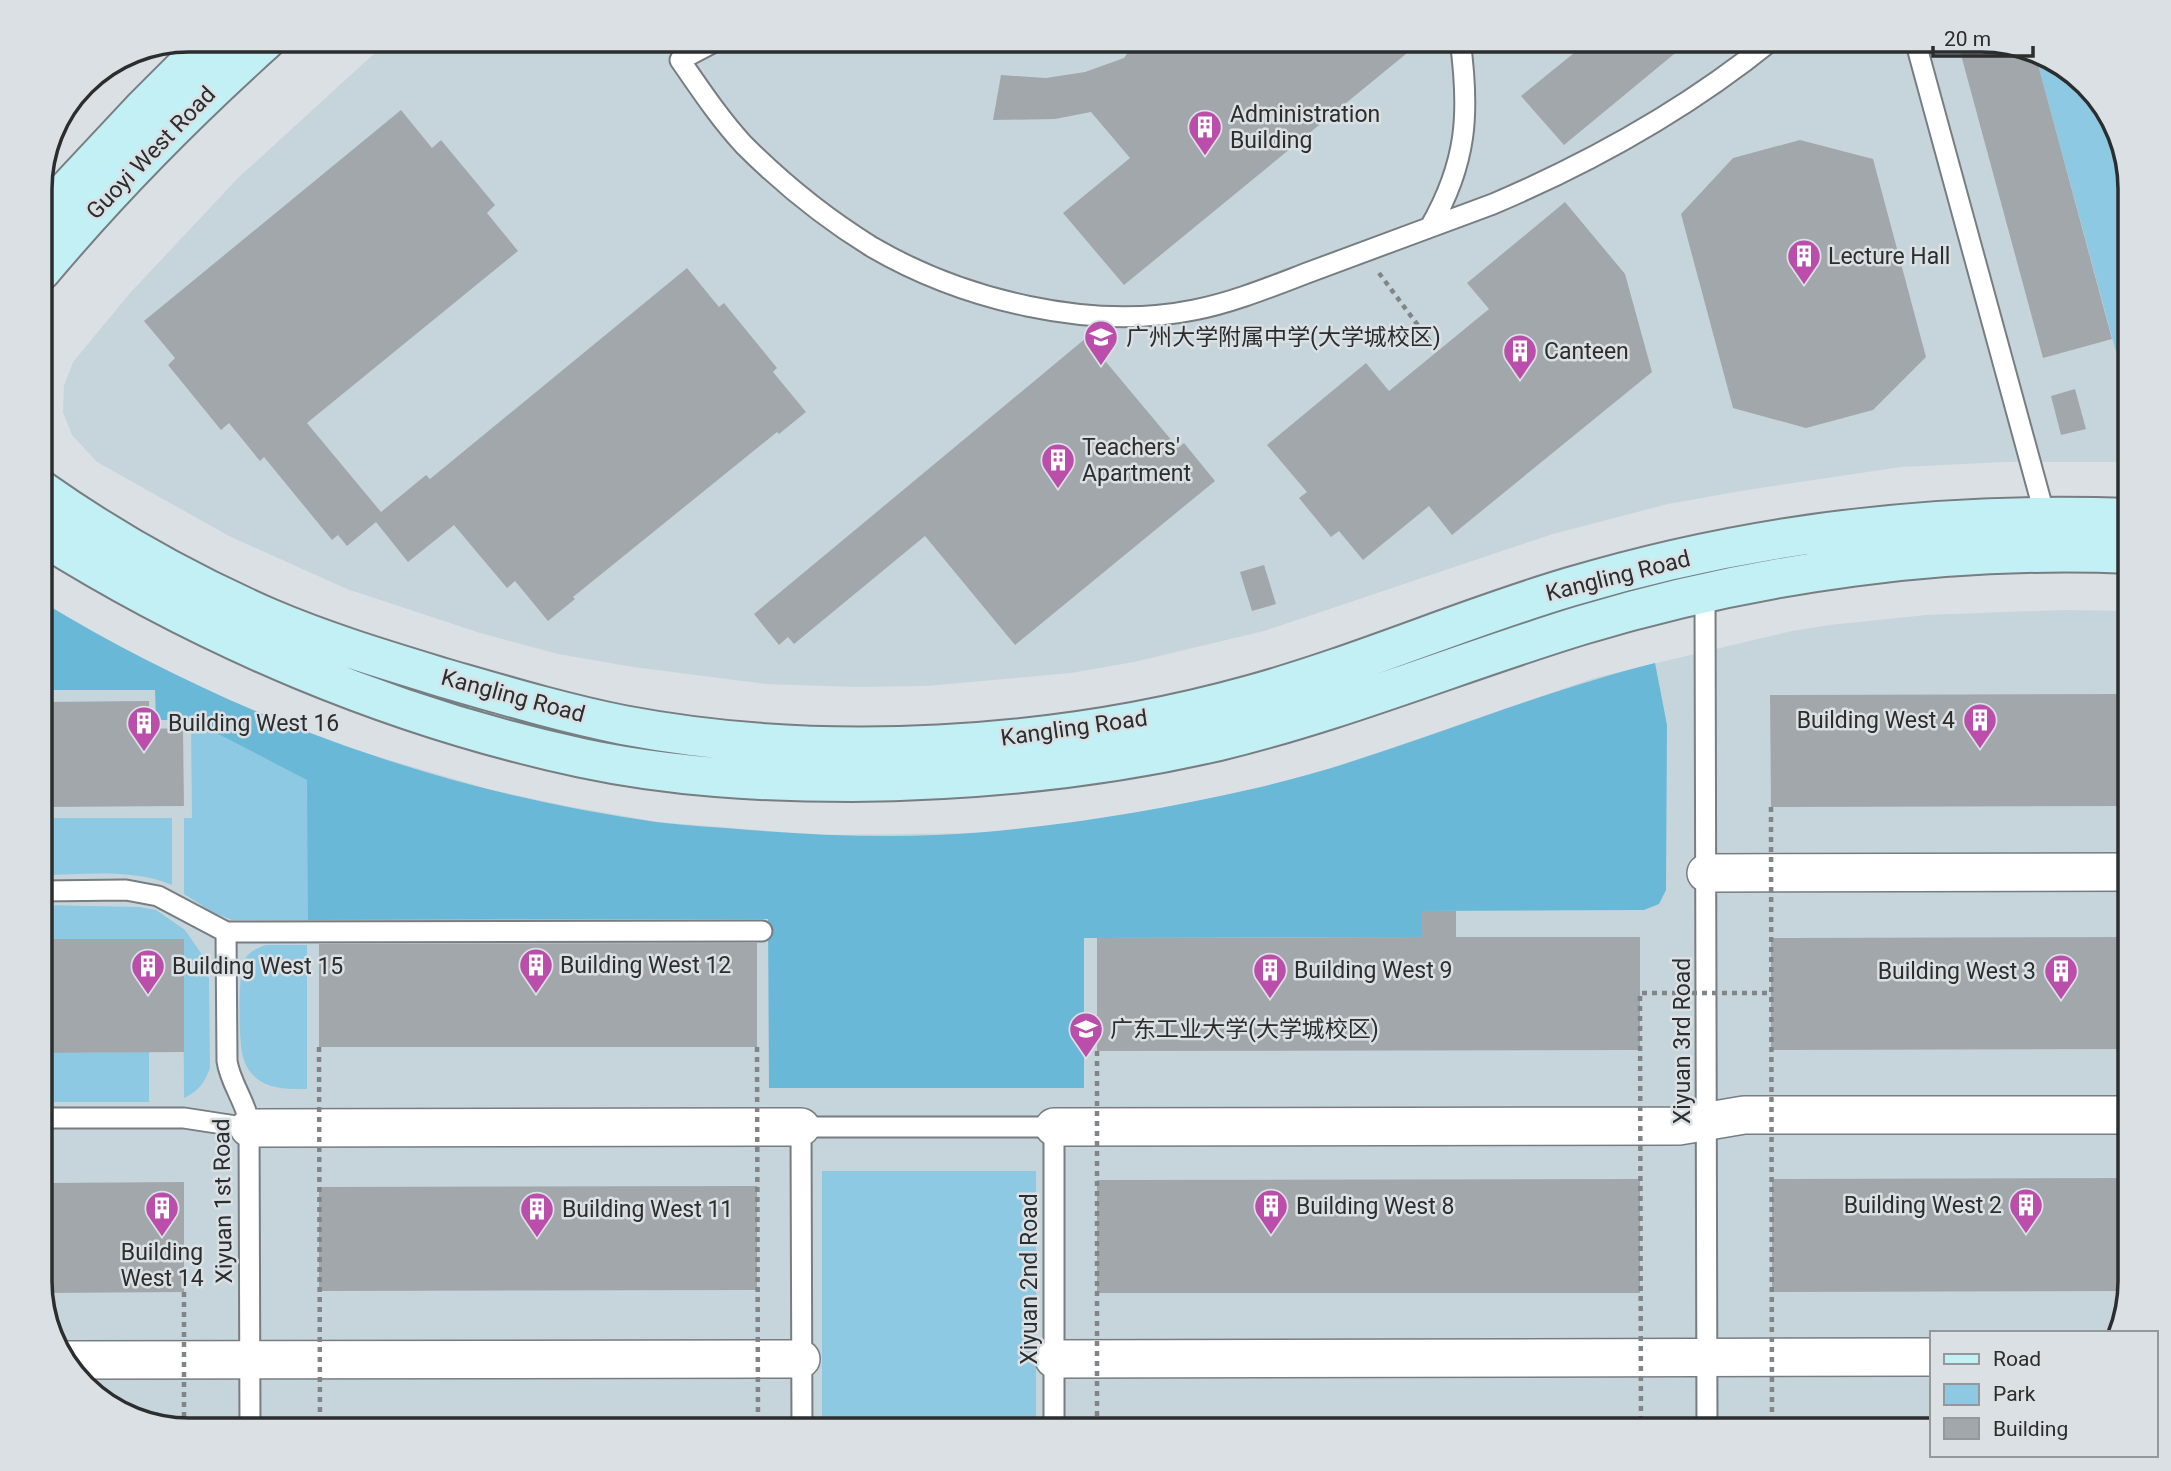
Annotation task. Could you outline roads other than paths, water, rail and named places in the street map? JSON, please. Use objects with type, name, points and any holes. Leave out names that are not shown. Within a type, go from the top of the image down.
[{"type":"street","name":"Guoyi West Road","points":[[53,205],[200,52]]},
{"type":"street","name":"Guoyi West Road","points":[[53,258],[178,123],[253,52]]},
{"type":"street","name":"Kangling Road","points":[[53,498],[142,555],[201,586],[282,623],[407,666],[556,710],[626,725],[706,737],[869,746],[1000,739],[1086,729],[1170,715],[1318,675],[1393,650],[1497,610],[1576,585],[1736,547],[1887,525],[1961,519],[2045,516],[2118,518]]},
{"type":"street","name":"Kangling Road","points":[[53,543],[151,601],[267,655],[350,688],[456,724],[581,758],[730,779],[924,781],[1018,775],[1112,762],[1220,740],[1332,709],[1584,625],[1705,594],[1790,576],[1937,558],[2118,554]]},
{"type":"street","points":[[1706,873],[2118,872]]},
{"type":"street","points":[[1054,1127],[1679,1126],[1744,1115],[2118,1115]]},
{"type":"street","points":[[249,1128],[802,1127]]},
{"type":"street","points":[[1054,1359],[1930,1357]]},
{"type":"street","points":[[78,1360],[802,1359]]},
{"type":"lane","points":[[695,52],[680,60],[724,121],[760,160],[812,206],[873,247],[908,265],[985,294],[1043,308],[1124,317],[1173,313],[1232,300],[1536,186],[1623,142],[1690,101],[1756,52]]},
{"type":"lane","points":[[1430,227],[1453,180],[1463,148],[1465,91],[1461,52]]},
{"type":"lane","points":[[1919,52],[2045,516]]},
{"type":"lane","name":"Xiyuan 3rd Road","points":[[1705,594],[1707,1418]]},
{"type":"lane","points":[[53,891],[126,890],[158,896],[226,932],[762,931]]},
{"type":"lane","name":"Xiyuan 1st Road","points":[[226,932],[227,1060],[232,1080],[247,1111],[249,1128],[250,1418]]},
{"type":"lane","points":[[53,1118],[184,1118],[249,1128]]},
{"type":"lane","points":[[802,1418],[802,1127],[1054,1127]]},
{"type":"lane","name":"Xiyuan 2nd Road","points":[[1054,1127],[1054,1418]]},
{"type":"place","name":"Administration Building","points":[[1205,157]]},
{"type":"place","name":"Lecture Hall","points":[[1804,286]]},
{"type":"place","name":"广州大学附属中学(大学城校区)","points":[[1101,367]]},
{"type":"place","name":"Canteen","points":[[1520,381]]},
{"type":"place","name":"Teachers' Apartment","points":[[1058,490]]},
{"type":"place","name":"Building West 4","points":[[1980,750]]},
{"type":"place","name":"Building West 16","points":[[144,753]]},
{"type":"place","name":"Building West 12","points":[[536,995]]},
{"type":"place","name":"Building West 15","points":[[148,996]]},
{"type":"place","name":"Building West 9","points":[[1270,1000]]},
{"type":"place","name":"Building West 3","points":[[2061,1001]]},
{"type":"place","name":"广东工业大学(大学城校区)","points":[[1086,1059]]},
{"type":"place","name":"Building West 2","points":[[2026,1235]]},
{"type":"place","name":"Building West 8","points":[[1271,1236]]},
{"type":"place","name":"Building West 14","points":[[162,1238]]},
{"type":"place","name":"Building West 11","points":[[537,1239]]}]
